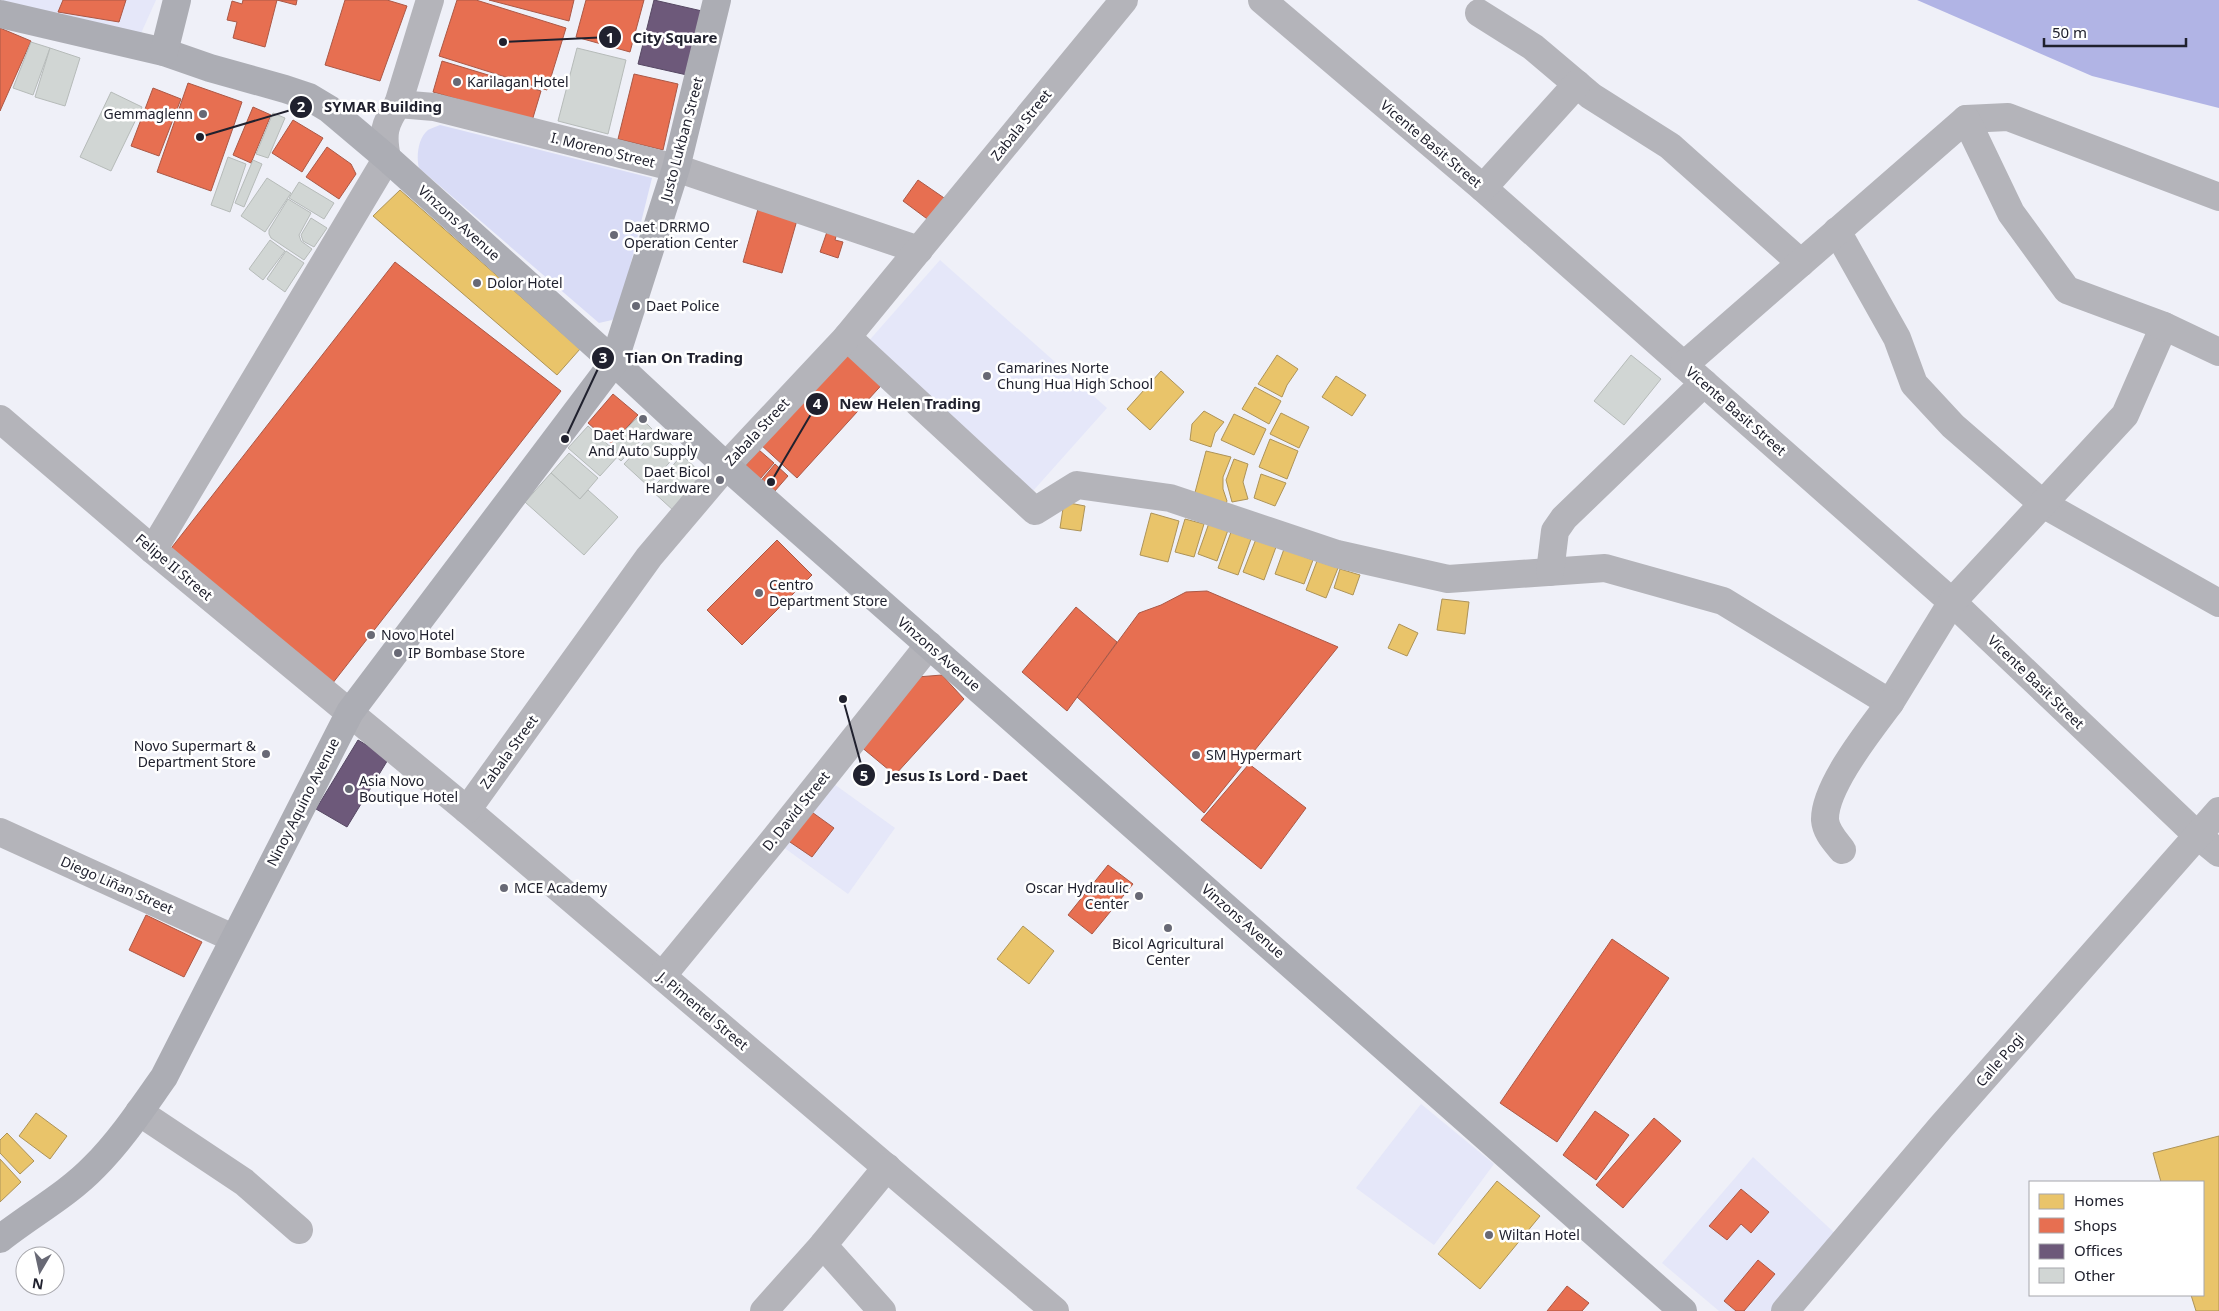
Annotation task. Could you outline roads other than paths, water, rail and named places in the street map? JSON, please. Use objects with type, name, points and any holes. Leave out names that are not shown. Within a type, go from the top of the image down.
[{"type":"main road","points":[[164,52],[177,0]]},
{"type":"main road","name":"Justo Lukban Street","points":[[614,362],[676,168],[717,0]]},
{"type":"main road","name":"Vinzons Avenue","points":[[0,14],[164,52],[309,97],[329,109],[387,158],[614,362],[726,466],[1683,1311]]},
{"type":"main road","name":"Ninoy Aquino Avenue","points":[[0,1239],[93,1168],[120,1139],[164,1077],[233,938],[350,712],[614,362]]},
{"type":"street","points":[[153,550],[387,158],[383,141],[384,129],[389,116],[398,104],[430,0]]},
{"type":"street","name":"Zabala Street","points":[[467,810],[649,557],[726,466],[847,337],[1124,0]]},
{"type":"street","name":"Vicente Basit Street","points":[[1262,0],[1483,188],[1952,602],[2197,835],[2219,853]]},
{"type":"street","points":[[1479,14],[1533,47],[1591,96],[1670,146],[1801,263]]},
{"type":"street","points":[[1483,188],[1577,84]]},
{"type":"street","name":"I. Moreno Street","points":[[398,104],[434,107],[676,168],[919,250]]},
{"type":"street","points":[[1684,365],[1966,119],[2008,117],[2219,197]]},
{"type":"street","points":[[1966,119],[2011,213],[2067,290],[2164,326],[2219,352]]},
{"type":"street","points":[[1837,231],[1897,338],[1914,384],[1953,426],[2043,504],[2219,603]]},
{"type":"street","points":[[1842,850],[1827,830],[1825,819],[1830,798],[1851,756],[1890,703],[1952,602],[2125,415],[2164,326]]},
{"type":"street","points":[[847,337],[1036,511],[1077,485],[1170,498],[1337,554],[1448,579],[1605,568],[1723,602],[1890,703]]},
{"type":"street","points":[[1550,572],[1555,532],[1564,518],[1704,383]]},
{"type":"street","name":"Felipe II Street","points":[[0,419],[153,550],[350,712]]},
{"type":"street","name":"D. David Street","points":[[662,976],[929,645]]},
{"type":"street","name":"J. Pimentel Street","points":[[350,712],[1054,1311]]},
{"type":"street","name":"Calle Pogi","points":[[1785,1311],[1941,1127],[2219,811]]},
{"type":"street","name":"Diego Liñan Street","points":[[0,832],[233,938]]},
{"type":"street","points":[[139,1112],[244,1182],[299,1230]]},
{"type":"street","points":[[764,1311],[823,1245],[886,1167]]},
{"type":"street","points":[[823,1245],[882,1311]]},
{"type":"water","points":[[1917,0],[2219,0],[2219,108],[2092,76]]},
{"type":"place","name":"City Square","points":[[503,42]]},
{"type":"place","name":"Karilagan Hotel","points":[[457,82]]},
{"type":"place","name":"Gemmaglenn","points":[[203,114]]},
{"type":"place","name":"SYMAR Building","points":[[200,137]]},
{"type":"place","name":"Daet DRRMO Operation Center","points":[[614,235]]},
{"type":"place","name":"Dolor Hotel","points":[[477,283]]},
{"type":"place","name":"Daet Police","points":[[636,306]]},
{"type":"place","name":"Camarines Norte Chung Hua High School","points":[[987,376]]},
{"type":"place","name":"Daet Hardware And Auto Supply","points":[[643,419]]},
{"type":"place","name":"Tian On Trading","points":[[565,439]]},
{"type":"place","name":"Daet Bicol Hardware","points":[[720,480]]},
{"type":"place","name":"New Helen Trading","points":[[771,482]]},
{"type":"place","name":"Centro Department Store","points":[[759,593]]},
{"type":"place","name":"Novo Hotel","points":[[371,635]]},
{"type":"place","name":"IP Bombase Store","points":[[398,653]]},
{"type":"place","name":"Jesus Is Lord - Daet","points":[[843,699]]},
{"type":"place","name":"Novo Supermart & Department Store","points":[[266,754]]},
{"type":"place","name":"SM Hypermart","points":[[1196,755]]},
{"type":"place","name":"Asia Novo Boutique Hotel","points":[[349,789]]},
{"type":"place","name":"MCE Academy","points":[[504,888]]},
{"type":"place","name":"Oscar Hydraulic Center","points":[[1139,896]]},
{"type":"place","name":"Bicol Agricultural Center","points":[[1168,928]]},
{"type":"place","name":"Wiltan Hotel","points":[[1489,1235]]}]
